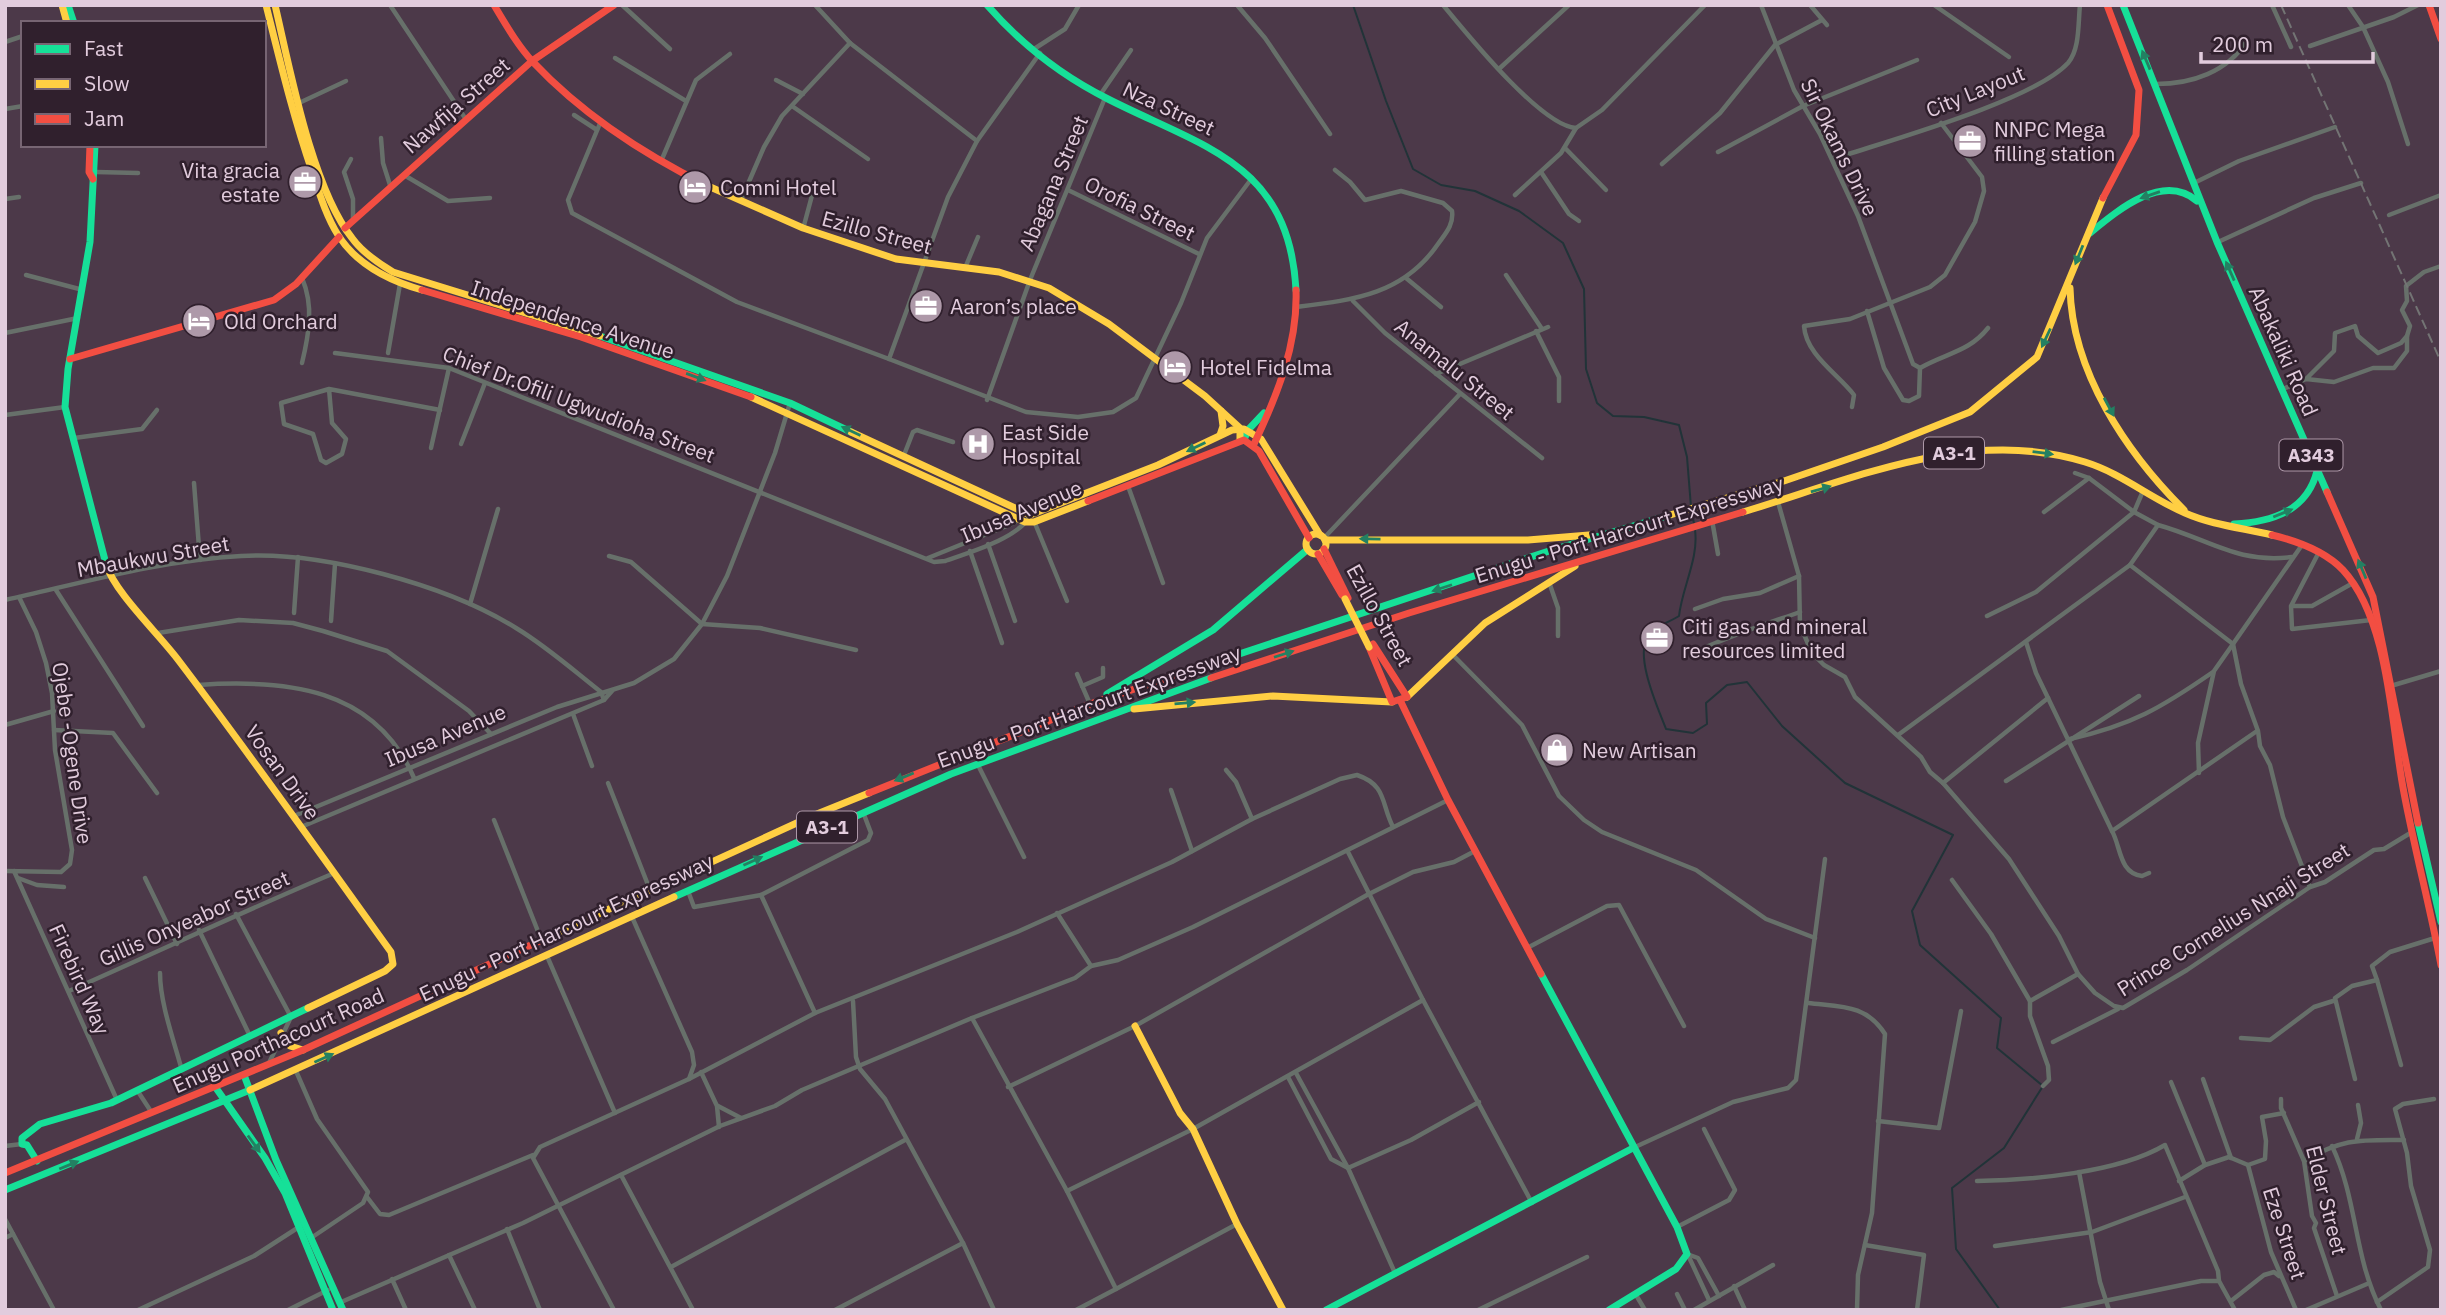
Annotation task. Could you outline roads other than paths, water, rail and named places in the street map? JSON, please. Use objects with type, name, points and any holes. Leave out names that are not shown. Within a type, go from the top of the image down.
[{"type":"main road","name":"Independence Avenue","points":[[266,5],[273,16],[299,103],[297,114],[327,192],[345,228],[363,252],[393,272],[578,327],[790,403],[1028,518]]},
{"type":"main road","name":"Independence Avenue","points":[[275,5],[273,16],[312,175],[339,237],[371,269],[400,284],[605,345],[889,453],[904,456],[1028,518]]},
{"type":"main road","name":"Ezillo Street","points":[[494,5],[532,61],[570,98],[662,159],[803,230],[849,246],[922,264],[965,268],[1030,280],[1083,306],[1155,358],[1244,429]]},
{"type":"main road","name":"Nawfija Street","points":[[345,228],[465,118],[532,61],[614,5]]},
{"type":"main road","name":"Nza Street","points":[[987,5],[1037,51],[1103,97],[1194,136],[1236,162],[1252,177],[1272,206],[1285,237],[1294,277],[1296,307],[1283,376],[1265,411],[1259,436],[1254,444]]},
{"type":"main road","name":"A343","points":[[2087,235],[2096,212],[2131,147],[2140,112],[2139,90],[2107,5]]},
{"type":"main road","name":"Abakaliki Road","points":[[2123,5],[2206,216],[2373,597],[2393,685],[2410,786],[2441,922]]},
{"type":"main road","points":[[2429,5],[2441,39]]},
{"type":"main road","points":[[90,147],[89,172],[94,181]]},
{"type":"main road","points":[[94,181],[95,147]]},
{"type":"main road","name":"Vosan Drive","points":[[22,1144],[22,1138],[33,1127],[117,1100],[249,1034],[291,1017],[385,971],[393,964],[391,952],[332,874],[294,816],[158,633],[110,578],[65,407],[70,359],[83,290],[94,181]]},
{"type":"main road","name":"A343","points":[[2087,235],[2121,207],[2162,191],[2178,190],[2189,194],[2206,216]]},
{"type":"main road","name":"Enugu Porthacourt Road","points":[[5,1173],[303,1050],[882,785],[1092,703],[1609,532],[1883,447],[1970,412],[2037,357],[2087,235]]},
{"type":"main road","points":[[70,359],[274,300],[302,278],[339,237]]},
{"type":"main road","name":"A343","points":[[2071,275],[2069,317],[2091,373],[2121,432],[2156,483],[2194,517]]},
{"type":"main road","points":[[1220,436],[1223,426],[1221,410]]},
{"type":"main road","points":[[1265,411],[1244,429],[1242,440],[1254,444],[1286,495],[1308,538],[1308,549]]},
{"type":"main road","points":[[1092,703],[1213,630],[1308,549],[1321,551],[1323,538],[1259,436],[1244,429]]},
{"type":"main road","name":"Ibusa Avenue","points":[[1028,518],[1158,465],[1220,436],[1244,429]]},
{"type":"main road","name":"Ibusa Avenue","points":[[1028,518],[1128,486],[1242,440]]},
{"type":"main road","name":"Enugu - Port Harcourt Expressway","points":[[5,1190],[296,1071],[863,811],[978,765],[1117,711],[1345,634],[1710,520],[1884,469],[1982,449],[2027,451],[2079,459],[2194,517],[2224,524]]},
{"type":"main road","name":"A343","points":[[2224,524],[2249,524],[2293,509],[2311,495],[2318,470]]},
{"type":"main road","name":"A343","points":[[2224,524],[2320,551],[2341,568],[2362,596],[2371,620],[2441,965]]},
{"type":"main road","points":[[1308,538],[1528,540],[1609,532]]},
{"type":"main road","name":"Ezillo Street","points":[[1321,551],[1400,700]]},
{"type":"main road","points":[[1117,711],[1273,696],[1400,700],[1485,622],[1583,560]]},
{"type":"main road","name":"Ezillo Street","points":[[1371,645],[1400,700]]},
{"type":"main road","points":[[1400,700],[1448,800],[1677,1227],[1687,1254],[1676,1269],[1609,1310]]},
{"type":"main road","points":[[1135,1026],[1180,1112],[1193,1129],[1237,1224],[1283,1310]]},
{"type":"main road","points":[[281,1033],[290,1046],[303,1050]]},
{"type":"main road","points":[[244,1075],[276,1160],[312,1238],[337,1307]]},
{"type":"main road","points":[[216,1088],[223,1102],[266,1160],[330,1289]]},
{"type":"main road","points":[[22,1144],[27,1145],[37,1161]]},
{"type":"main road","points":[[1326,1310],[1633,1148]]},
{"type":"street","points":[[390,5],[465,118]]},
{"type":"street","points":[[622,5],[670,48]]},
{"type":"street","points":[[815,5],[850,43],[976,141]]},
{"type":"street","points":[[889,359],[948,197],[976,141],[1037,51],[1065,29],[1079,5]]},
{"type":"street","points":[[1237,5],[1265,38],[1330,134]]},
{"type":"street","points":[[1443,5],[1548,116],[1558,124],[1576,128]]},
{"type":"street","points":[[1500,68],[1569,5]]},
{"type":"street","points":[[1515,195],[1564,148],[1576,128],[1610,102],[1704,5]]},
{"type":"street","name":"Sir Okams Drive","points":[[1761,5],[1775,45],[1803,106],[1833,159],[1865,231],[1911,360],[1920,368]]},
{"type":"street","points":[[1810,5],[1827,25]]},
{"type":"street","points":[[1934,5],[2009,57]]},
{"type":"street","name":"City Layout","points":[[1833,159],[1941,123],[2019,92],[2067,64],[2076,42],[2080,5]]},
{"type":"street","points":[[2272,5],[2291,47]]},
{"type":"street","points":[[2348,5],[2362,27],[2388,82],[2408,144]]},
{"type":"street","points":[[2310,46],[2418,5]]},
{"type":"street","points":[[1662,164],[1720,113],[1775,45],[1822,20]]},
{"type":"street","points":[[2156,84],[2180,84],[2225,68],[2247,41]]},
{"type":"street","points":[[741,200],[772,131],[850,43]]},
{"type":"street","name":"Abagana Street","points":[[987,400],[1030,280],[1103,97],[1131,50]]},
{"type":"street","points":[[662,159],[696,80],[730,54]]},
{"type":"street","points":[[615,58],[686,101]]},
{"type":"street","points":[[1718,152],[1803,106],[1917,60]]},
{"type":"street","points":[[776,80],[803,94]]},
{"type":"street","points":[[299,103],[346,81]]},
{"type":"street","points":[[792,106],[868,159]]},
{"type":"street","points":[[574,115],[597,130]]},
{"type":"street","name":"Orofia Street","points":[[601,121],[568,200],[572,214],[737,302],[889,359],[987,400],[1041,415],[1103,415],[1136,398],[1181,303],[1199,254],[1252,177]]},
{"type":"street","points":[[1852,407],[1854,395],[1816,355],[1805,335],[1807,325],[1850,319],[1930,287],[1945,275],[1975,222],[1983,200],[1982,177],[1941,123]]},
{"type":"street","points":[[2193,184],[2239,161],[2335,127]]},
{"type":"street","points":[[381,138],[383,163],[390,185]]},
{"type":"street","points":[[1564,148],[1606,190]]},
{"type":"street","points":[[351,159],[344,172],[353,199],[353,220]]},
{"type":"street","points":[[1296,307],[1352,301],[1381,292],[1406,278],[1432,254],[1451,226],[1453,218],[1449,206],[1401,191],[1365,200],[1350,182],[1335,170]]},
{"type":"street","points":[[96,172],[138,173]]},
{"type":"street","points":[[1541,172],[1569,214],[1579,221]]},
{"type":"street","name":"Nawfija Street","points":[[403,174],[449,201],[490,198]]},
{"type":"street","points":[[2217,242],[2314,198],[2361,183]]},
{"type":"street","points":[[803,230],[814,188]]},
{"type":"street","name":"Orofia Street","points":[[1068,190],[1199,254]]},
{"type":"street","points":[[2389,215],[2441,195]]},
{"type":"street","points":[[5,199],[19,197]]},
{"type":"street","points":[[339,237],[345,228]]},
{"type":"street","points":[[965,268],[978,237]]},
{"type":"street","points":[[2306,379],[2334,382],[2373,368],[2394,368],[2407,351],[2410,326],[2402,310],[2407,301],[2406,286],[2424,272],[2441,266]]},
{"type":"street","points":[[26,275],[83,290]]},
{"type":"street","points":[[1435,375],[1545,328],[1506,275]]},
{"type":"street","points":[[302,278],[308,292],[310,328],[302,363]]},
{"type":"street","points":[[1406,278],[1441,307]]},
{"type":"street","points":[[388,353],[400,284]]},
{"type":"street","name":"Anamalu Street","points":[[1352,301],[1435,375],[1542,458]]},
{"type":"street","points":[[1867,312],[1884,368],[1903,400],[1909,401],[1919,396],[1920,368],[1977,343],[1988,328]]},
{"type":"street","points":[[5,333],[79,317]]},
{"type":"street","points":[[2283,389],[2306,379],[2334,351],[2335,333],[2355,326],[2358,336],[2378,353],[2401,343],[2407,336]]},
{"type":"street","points":[[1535,331],[1559,377],[1559,401]]},
{"type":"street","name":"Chief Dr.Ofili Ugwudioha Street","points":[[335,353],[449,368],[759,491]]},
{"type":"street","points":[[431,448],[449,368]]},
{"type":"street","points":[[461,444],[485,383]]},
{"type":"street","points":[[329,389],[332,423],[346,439],[342,454],[326,463],[321,460],[313,435],[284,424],[281,403],[329,389],[440,410]]},
{"type":"street","points":[[1323,538],[1460,394]]},
{"type":"street","name":"Ibusa Avenue","points":[[294,816],[491,734],[601,692],[634,683],[674,659],[702,624],[727,576],[790,403]]},
{"type":"street","points":[[5,415],[65,407]]},
{"type":"street","points":[[74,438],[142,429],[157,410]]},
{"type":"street","points":[[904,456],[913,432],[917,430],[953,442]]},
{"type":"street","points":[[2075,473],[2089,478],[2134,512],[2158,525],[2249,558],[2268,560],[2292,557]]},
{"type":"street","points":[[2044,512],[2089,478]]},
{"type":"street","points":[[194,483],[200,560]]},
{"type":"street","points":[[1128,486],[1163,583]]},
{"type":"street","points":[[1987,616],[2036,592],[2134,512],[2144,490]]},
{"type":"street","name":"Ibusa Avenue","points":[[759,491],[939,563],[988,544],[1028,518]]},
{"type":"street","name":"Prince Cornelius Nnaji Street","points":[[1778,501],[1799,576],[1801,631],[1817,659],[1845,677],[1855,697],[1898,735],[2009,859],[2059,936],[2078,974],[2095,993],[2118,1008],[2168,982],[2310,887],[2325,883],[2374,850],[2384,849],[2412,832]]},
{"type":"street","points":[[470,604],[498,509]]},
{"type":"street","points":[[1028,518],[1067,601]]},
{"type":"street","name":"Ibusa Avenue","points":[[927,559],[1028,518]]},
{"type":"street","points":[[1710,520],[1718,554]]},
{"type":"street","points":[[1898,735],[2130,565],[2158,525]]},
{"type":"street","points":[[988,544],[1015,621]]},
{"type":"street","points":[[2070,739],[2116,728],[2153,711],[2214,671],[2302,544]]},
{"type":"street","points":[[970,551],[1002,643]]},
{"type":"street","points":[[2320,551],[2291,606],[2290,623],[2294,631],[2371,620]]},
{"type":"street","name":"Mbaukwu Street","points":[[5,600],[200,560],[245,555],[298,557],[412,584],[470,604],[516,627],[601,692]]},
{"type":"street","points":[[609,556],[631,562],[702,624],[760,628],[856,650]]},
{"type":"street","points":[[294,613],[298,557]]},
{"type":"street","points":[[331,621],[335,564]]},
{"type":"street","points":[[2130,565],[2233,645],[2241,684],[2283,817],[2310,887]]},
{"type":"street","points":[[1695,609],[1723,599],[1760,593],[1799,576]]},
{"type":"street","points":[[1549,581],[1558,608],[1558,636]]},
{"type":"street","points":[[2291,606],[2312,606],[2354,583]]},
{"type":"street","points":[[56,590],[143,726]]},
{"type":"street","name":"Ojebe -Ogene Drive","points":[[13,871],[61,872],[70,864],[72,849],[44,655],[19,597]]},
{"type":"street","points":[[1702,649],[1755,625],[1766,625],[1800,612]]},
{"type":"street","points":[[158,633],[239,620],[293,623],[323,631],[387,651],[468,711],[491,734]]},
{"type":"street","points":[[2026,642],[2048,698],[2070,739],[2085,779],[2130,871],[2142,876],[2149,873]]},
{"type":"street","points":[[1452,653],[1522,725],[1559,796],[1584,820],[1602,832],[1696,870],[1766,919],[1815,938]]},
{"type":"street","points":[[1082,686],[1103,677],[1103,668]]},
{"type":"street","points":[[2199,773],[2198,743],[2214,671]]},
{"type":"street","points":[[2393,685],[2441,671]]},
{"type":"street","points":[[1077,674],[1092,703]]},
{"type":"street","points":[[197,685],[269,683],[293,687],[356,709],[374,720],[391,738],[414,778]]},
{"type":"street","name":"Ibusa Avenue","points":[[301,827],[604,701],[612,691]]},
{"type":"street","points":[[601,692],[604,701]]},
{"type":"street","points":[[2006,781],[2139,696]]},
{"type":"street","points":[[1943,783],[2048,698]]},
{"type":"street","points":[[5,725],[54,711]]},
{"type":"street","points":[[573,714],[592,766]]},
{"type":"street","points":[[54,730],[98,730],[113,733],[157,793]]},
{"type":"street","points":[[2112,831],[2258,731]]},
{"type":"street","points":[[978,765],[1024,857]]},
{"type":"street","points":[[1226,770],[1236,782],[1252,819]]},
{"type":"street","points":[[296,1071],[317,1119],[367,1187],[367,1197],[380,1214],[389,1215],[533,1155],[540,1147],[689,1079],[815,1013],[853,1001],[1057,913],[1340,779],[1357,775],[1370,781],[1383,794],[1385,810],[1393,827]]},
{"type":"street","points":[[608,783],[650,890]]},
{"type":"street","points":[[1171,790],[1192,851]]},
{"type":"street","points":[[337,1307],[392,1279],[559,1205],[719,1127],[775,1106],[802,1090],[1075,978],[1091,966],[1118,960],[1348,852],[1448,800]]},
{"type":"street","points":[[688,890],[694,907],[761,895],[868,840],[871,833],[863,811]]},
{"type":"street","points":[[494,820],[542,940]]},
{"type":"street","points":[[1008,1087],[1135,1026],[1367,895],[1413,872],[1454,862],[1475,851]]},
{"type":"street","points":[[1348,852],[1367,895],[1532,1203]]},
{"type":"street","points":[[1633,1148],[1733,1102],[1788,1088],[1796,1080],[1825,859]]},
{"type":"street","points":[[5,871],[13,871]]},
{"type":"street","name":"Firebird Way","points":[[13,871],[117,1100]]},
{"type":"street","name":"Gillis Onyeabor Street","points":[[69,991],[177,944],[200,930],[332,874]]},
{"type":"street","points":[[17,877],[37,885],[64,887]]},
{"type":"street","points":[[145,878],[177,944]]},
{"type":"street","points":[[1952,880],[1991,934],[2030,1001],[2030,1016],[2048,1066],[2049,1080],[2043,1086]]},
{"type":"street","points":[[761,895],[815,1013]]},
{"type":"street","points":[[1529,947],[1607,906],[1619,905],[1685,1026]]},
{"type":"street","points":[[1057,913],[1091,966]]},
{"type":"street","points":[[236,914],[291,1017],[281,1033],[269,1064]]},
{"type":"street","points":[[632,916],[692,1052],[694,1065],[689,1079]]},
{"type":"street","points":[[200,930],[249,1034]]},
{"type":"street","points":[[2401,1065],[2372,966],[2390,952],[2436,938]]},
{"type":"street","points":[[547,956],[615,1113]]},
{"type":"street","points":[[160,972],[160,992],[167,1009],[181,1067]]},
{"type":"street","points":[[2030,1001],[2078,974]]},
{"type":"street","points":[[2241,1038],[2270,1040],[2314,1007],[2333,1001],[2342,991],[2377,980]]},
{"type":"street","points":[[1067,1191],[1193,1129],[1423,1000]]},
{"type":"street","points":[[853,1001],[854,1041],[859,1066],[885,1099],[962,1243],[994,1310]]},
{"type":"street","points":[[2333,1001],[2355,1079]]},
{"type":"street","points":[[1808,1003],[1863,1012],[1875,1019],[1885,1034],[1872,1213],[1856,1289],[1857,1310]]},
{"type":"street","points":[[2053,1042],[2118,1008]]},
{"type":"street","points":[[1878,1121],[1939,1128],[1961,1011]]},
{"type":"street","points":[[972,1018],[1067,1191],[1116,1289]]},
{"type":"street","points":[[701,1072],[717,1106],[719,1127]]},
{"type":"street","points":[[1296,1073],[1349,1168],[1395,1273]]},
{"type":"street","points":[[1288,1077],[1331,1159],[1349,1168]]},
{"type":"street","points":[[2203,1079],[2231,1159]]},
{"type":"street","points":[[2171,1082],[2205,1165]]},
{"type":"street","points":[[137,1090],[153,1114]]},
{"type":"street","name":"Elder Street","points":[[2281,1099],[2304,1161],[2312,1216],[2316,1223],[2314,1228],[2337,1296]]},
{"type":"street","points":[[2377,1302],[2423,1273],[2430,1259],[2395,1110],[2398,1106],[2434,1099]]},
{"type":"street","points":[[1349,1168],[1410,1140],[1479,1102]]},
{"type":"street","points":[[2357,1139],[2361,1123],[2358,1105]]},
{"type":"street","points":[[717,1106],[742,1118]]},
{"type":"street","points":[[2179,1181],[2205,1165],[2231,1159],[2248,1164],[2262,1161],[2266,1156],[2262,1117],[2284,1113]]},
{"type":"street","points":[[1677,1227],[1729,1200],[1735,1190],[1704,1129]]},
{"type":"street","points":[[2304,1161],[2332,1146],[2357,1139],[2404,1140]]},
{"type":"street","points":[[671,1267],[905,1140]]},
{"type":"street","points":[[5,1146],[22,1144]]},
{"type":"street","points":[[1977,1181],[2079,1172],[2138,1157],[2165,1145],[2218,1271],[2219,1281],[2235,1310]]},
{"type":"street","points":[[2332,1146],[2351,1194],[2367,1284],[2381,1310]]},
{"type":"street","points":[[533,1155],[614,1310]]},
{"type":"street","name":"Eze Street","points":[[2248,1164],[2257,1207],[2280,1276],[2297,1310]]},
{"type":"street","points":[[2079,1172],[2109,1310]]},
{"type":"street","points":[[621,1175],[693,1310]]},
{"type":"street","points":[[312,1238],[367,1197]]},
{"type":"street","points":[[1995,1246],[2092,1232],[2185,1197]]},
{"type":"street","points":[[5,1219],[54,1310]]},
{"type":"street","points":[[1076,1310],[1237,1224]]},
{"type":"street","points":[[138,1310],[254,1256],[299,1227]]},
{"type":"street","points":[[507,1229],[540,1310]]},
{"type":"street","points":[[5,1238],[12,1234]]},
{"type":"street","points":[[835,1310],[962,1243]]},
{"type":"street","points":[[1865,1245],[1924,1255],[1917,1310]]},
{"type":"street","points":[[1687,1254],[1698,1258],[1719,1296]]},
{"type":"street","points":[[1687,1254],[1709,1300]]},
{"type":"street","points":[[449,1255],[475,1310]]},
{"type":"street","points":[[1478,1310],[1587,1257]]},
{"type":"street","points":[[1694,1310],[1773,1265]]},
{"type":"street","points":[[2231,1301],[2264,1275],[2274,1272],[2280,1276]]},
{"type":"street","points":[[392,1279],[406,1310]]},
{"type":"street","points":[[2061,1310],[2201,1281],[2219,1281]]},
{"type":"street","points":[[2306,1310],[2367,1284]]},
{"type":"street","points":[[1734,1286],[1745,1310]]},
{"type":"street","points":[[288,1310],[330,1289]]},
{"type":"street","points":[[1677,1294],[1685,1310]]},
{"type":"street","points":[[1636,1295],[1645,1310]]},
{"type":"waterway","points":[[1353,5],[1413,169],[1441,185],[1475,191],[1519,211],[1563,243],[1584,289],[1586,369],[1597,403],[1613,416],[1644,417],[1679,425],[1687,457],[1691,507]]},
{"type":"waterway","points":[[1692,512],[1694,524]]},
{"type":"waterway","points":[[1695,530],[1695,551],[1679,616],[1653,630],[1645,642],[1648,680],[1666,729],[1693,733],[1707,724],[1706,703],[1727,685],[1747,682],[1782,726],[1845,783],[1953,835],[1912,911],[1920,945],[2001,1018],[1997,1048],[2043,1086],[2004,1148],[1952,1188],[1956,1249],[2000,1310]]},
{"type":"railway","points":[[2281,5],[2441,362]]},
{"type":"place","name":"NNPC Mega filling station","points":[[1970,141]]},
{"type":"place","name":"Vita gracia estate","points":[[305,182]]},
{"type":"place","name":"Comni Hotel","points":[[695,187]]},
{"type":"place","name":"Aaron’s place","points":[[926,306]]},
{"type":"place","name":"Old Orchard","points":[[199,321]]},
{"type":"place","name":"Hotel Fidelma","points":[[1175,367]]},
{"type":"place","name":"East Side Hospital","points":[[978,444]]},
{"type":"place","name":"Citi gas and mineral resources limited","points":[[1657,638]]},
{"type":"place","name":"New Artisan","points":[[1557,750]]}]
